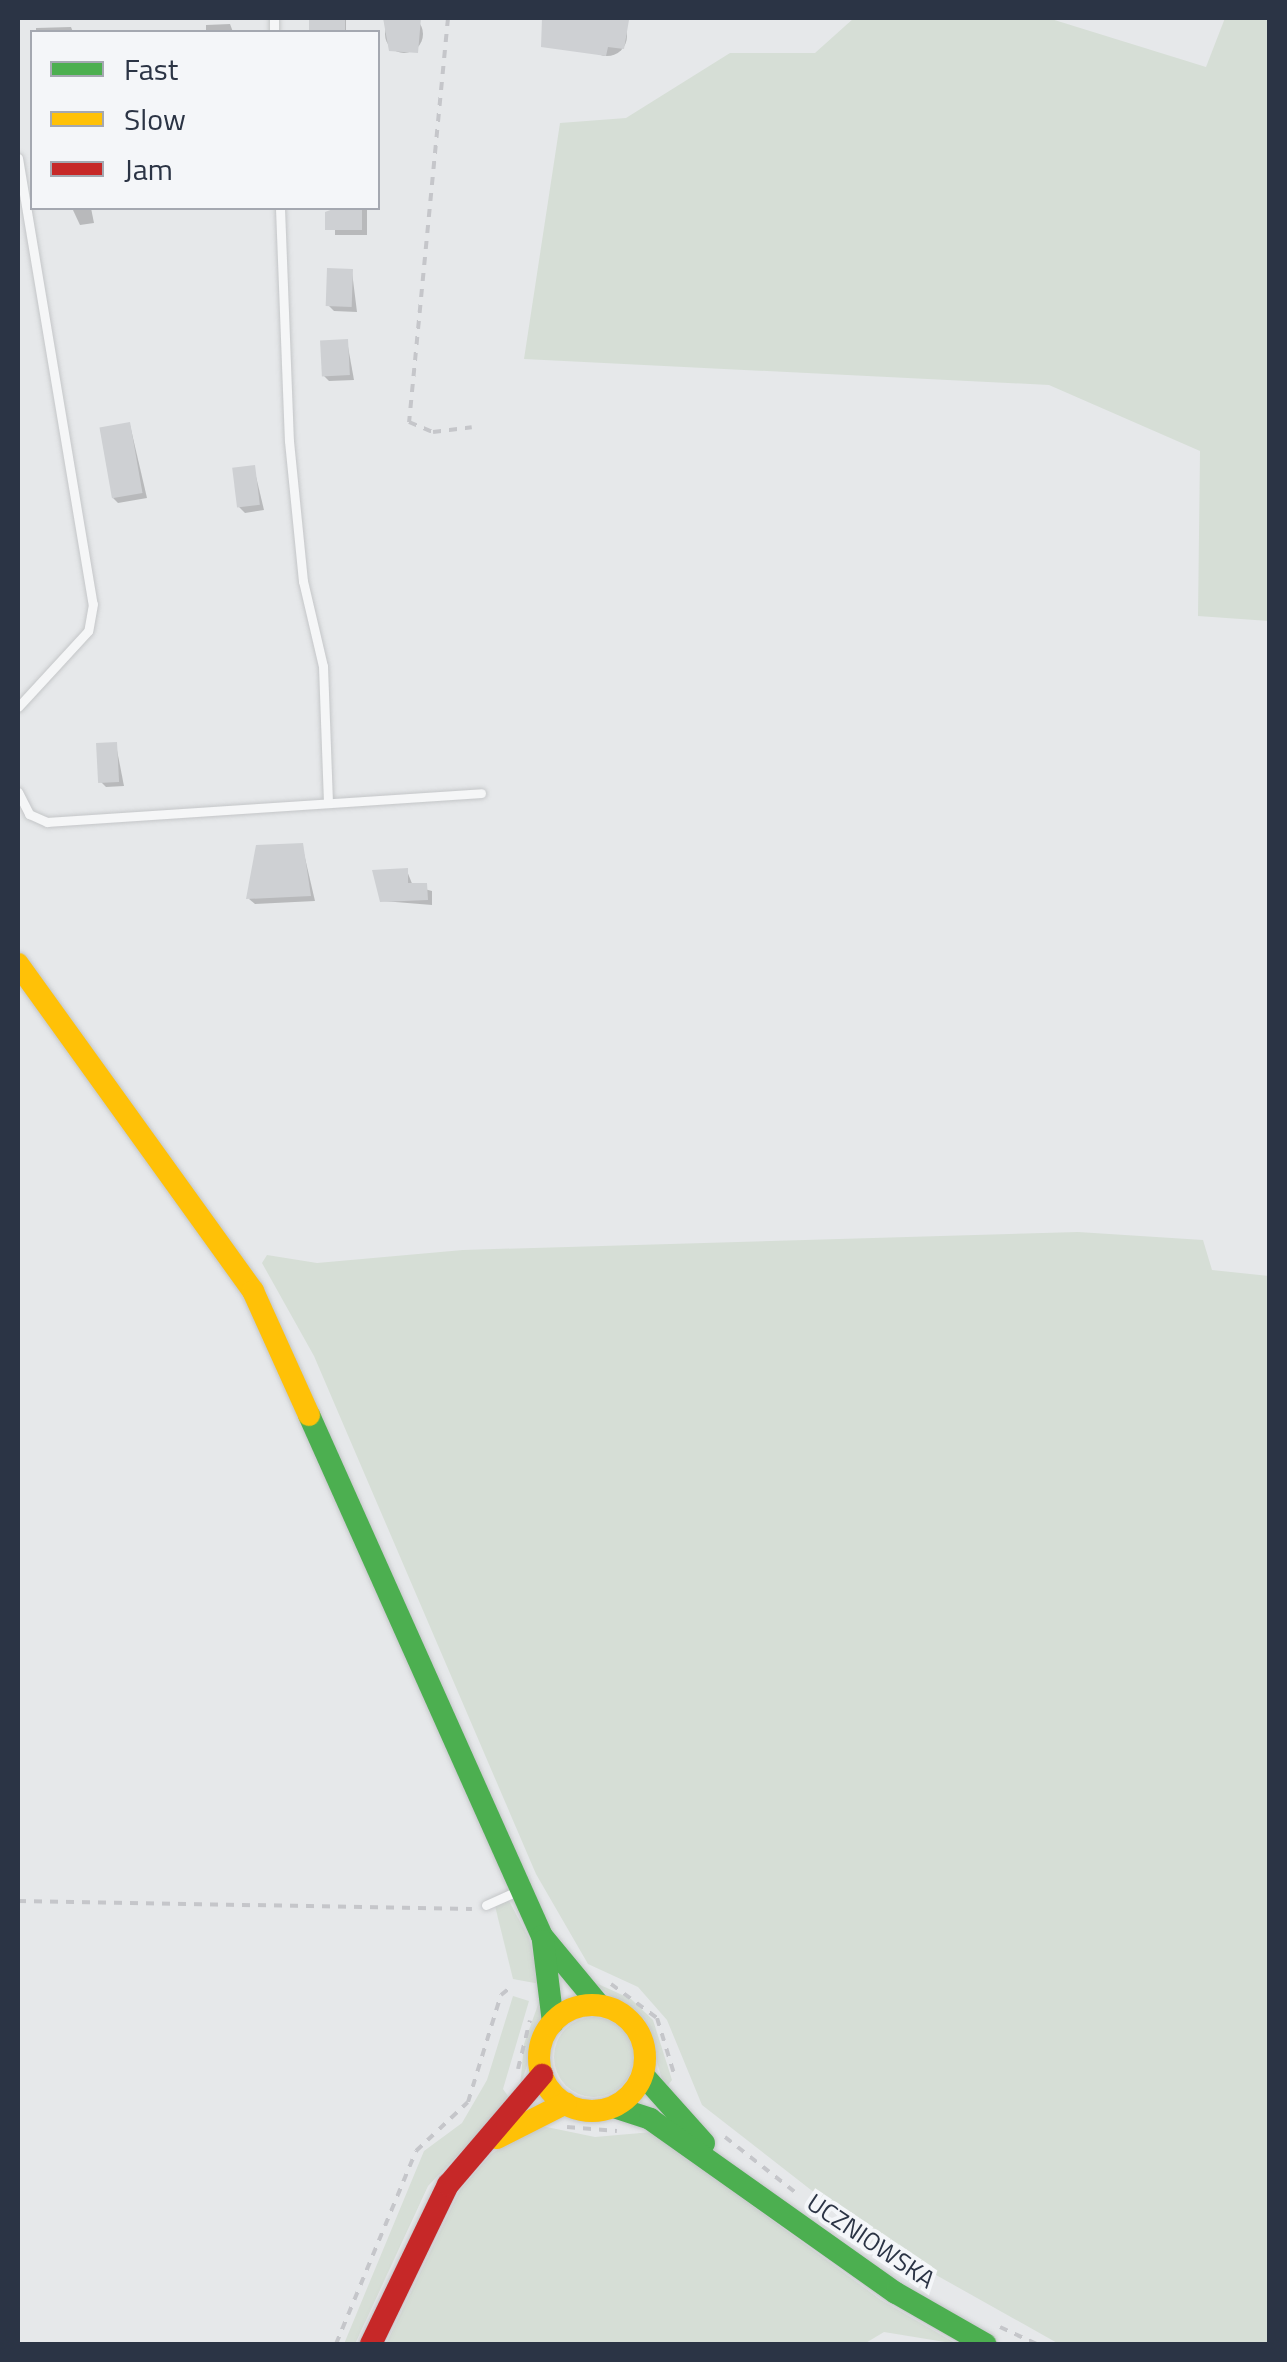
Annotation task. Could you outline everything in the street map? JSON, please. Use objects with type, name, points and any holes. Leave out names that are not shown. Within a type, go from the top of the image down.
[{"type":"main road","points":[[18,964],[254,1291],[561,1982],[542,2075],[528,2108],[475,2150],[438,2202],[370,2344]]},
{"type":"main road","points":[[528,2108],[566,2103],[614,2107],[644,2076],[636,2031],[561,1982]]},
{"type":"main road","points":[[553,2022],[599,2005]]},
{"type":"main road","points":[[542,2075],[566,2103]]},
{"type":"main road","name":"UCZNIOWSKA","points":[[644,2076],[657,2110],[806,2233],[988,2333]]},
{"type":"main road","name":"UCZNIOWSKA","points":[[614,2107],[657,2110]]},
{"type":"lane","points":[[18,158],[92,604],[88,631],[18,707]]},
{"type":"lane","points":[[280,210],[289,441],[303,581],[323,666],[328,801]]},
{"type":"lane","points":[[18,792],[30,814],[47,822],[481,793]]},
{"type":"lane","points":[[486,1905],[520,1890]]},
{"type":"path","points":[[448,18],[409,422],[433,432],[472,426]]},
{"type":"path","points":[[18,1901],[486,1905]]},
{"type":"path","points":[[584,1972],[630,1993],[657,2018],[678,2087],[657,2110],[612,2132],[545,2127],[511,2090],[536,1993],[561,1982],[584,1972]]},
{"type":"path","points":[[336,2344],[416,2150],[468,2102],[501,1995],[512,1987]]},
{"type":"path","points":[[715,2129],[806,2201]]},
{"type":"path","points":[[988,2333],[1036,2344]]},
{"type":"shaded area","points":[[854,18],[1048,18],[1206,67],[1225,18],[1269,18],[1269,621],[1198,616],[1200,451],[1049,385],[524,359],[560,123],[626,118],[730,53],[815,53]]},
{"type":"shaded area","points":[[1078,1232],[1203,1240],[1212,1270],[1269,1276],[1269,2344],[1059,2344],[879,2243],[702,2105],[667,2020],[638,1987],[588,1964],[536,1874],[314,1356],[262,1263],[267,1255],[317,1263],[463,1250]]},
{"type":"shaded area","points":[[509,1901],[529,1938],[540,1984],[513,1979],[495,1906]]},
{"type":"shaded area","points":[[585,1978],[631,1999],[653,2020],[672,2080],[665,2089],[644,2019]]},
{"type":"shaded area","points":[[513,1996],[529,2001],[503,2089],[511,2100],[428,2186],[355,2344],[344,2344],[424,2151],[462,2123],[487,2080]]},
{"type":"shaded area","points":[[539,2002],[542,2019],[520,2087],[524,2044]]},
{"type":"shaded area","points":[[586,2017],[602,2017],[623,2028],[634,2057],[623,2086],[602,2097],[586,2097],[572,2091],[560,2079],[554,2065],[554,2049],[560,2035],[572,2023]]},
{"type":"shaded area","points":[[537,2125],[595,2137],[652,2132],[881,2300],[957,2344],[884,2332],[864,2344],[386,2344],[460,2190],[491,2154]]},
{"type":"building","points":[[309,18],[345,18],[345,30],[309,30]]},
{"type":"building","points":[[383,18],[421,18],[418,53],[389,51]]},
{"type":"building","points":[[542,18],[629,20],[624,49],[608,47],[606,56],[541,47]]},
{"type":"building","points":[[362,210],[362,230],[325,230],[325,212]]},
{"type":"building","points":[[327,268],[353,269],[352,307],[326,306]]},
{"type":"building","points":[[348,339],[350,375],[322,376],[320,340]]},
{"type":"building","points":[[130,422],[143,493],[112,498],[99,427]]},
{"type":"building","points":[[255,465],[260,505],[237,508],[232,468]]},
{"type":"building","points":[[117,742],[119,782],[98,783],[96,743]]},
{"type":"building","points":[[303,843],[311,896],[246,899],[256,845]]},
{"type":"building","points":[[408,868],[408,883],[427,883],[428,900],[380,902],[372,870]]},
{"type":"traffic: fast","points":[[309,1415],[542,1936],[599,2005]]},
{"type":"traffic: fast","points":[[543,1941],[553,2022]]},
{"type":"traffic: fast","points":[[644,2076],[704,2143]]},
{"type":"traffic: fast","points":[[614,2107],[650,2119],[896,2293],[985,2344]]},
{"type":"traffic: slow","points":[[18,964],[253,1291],[309,1415]]},
{"type":"traffic: slow","points":[[592,2005],[612,2009],[629,2021],[641,2038],[645,2058],[641,2078],[629,2095],[612,2107],[592,2111],[572,2107],[555,2095],[543,2078],[539,2058],[543,2038],[555,2021],[572,2009],[592,2005]]},
{"type":"traffic: slow","points":[[497,2138],[566,2103]]},
{"type":"traffic: jam","points":[[371,2344],[448,2185],[542,2075]]}]
